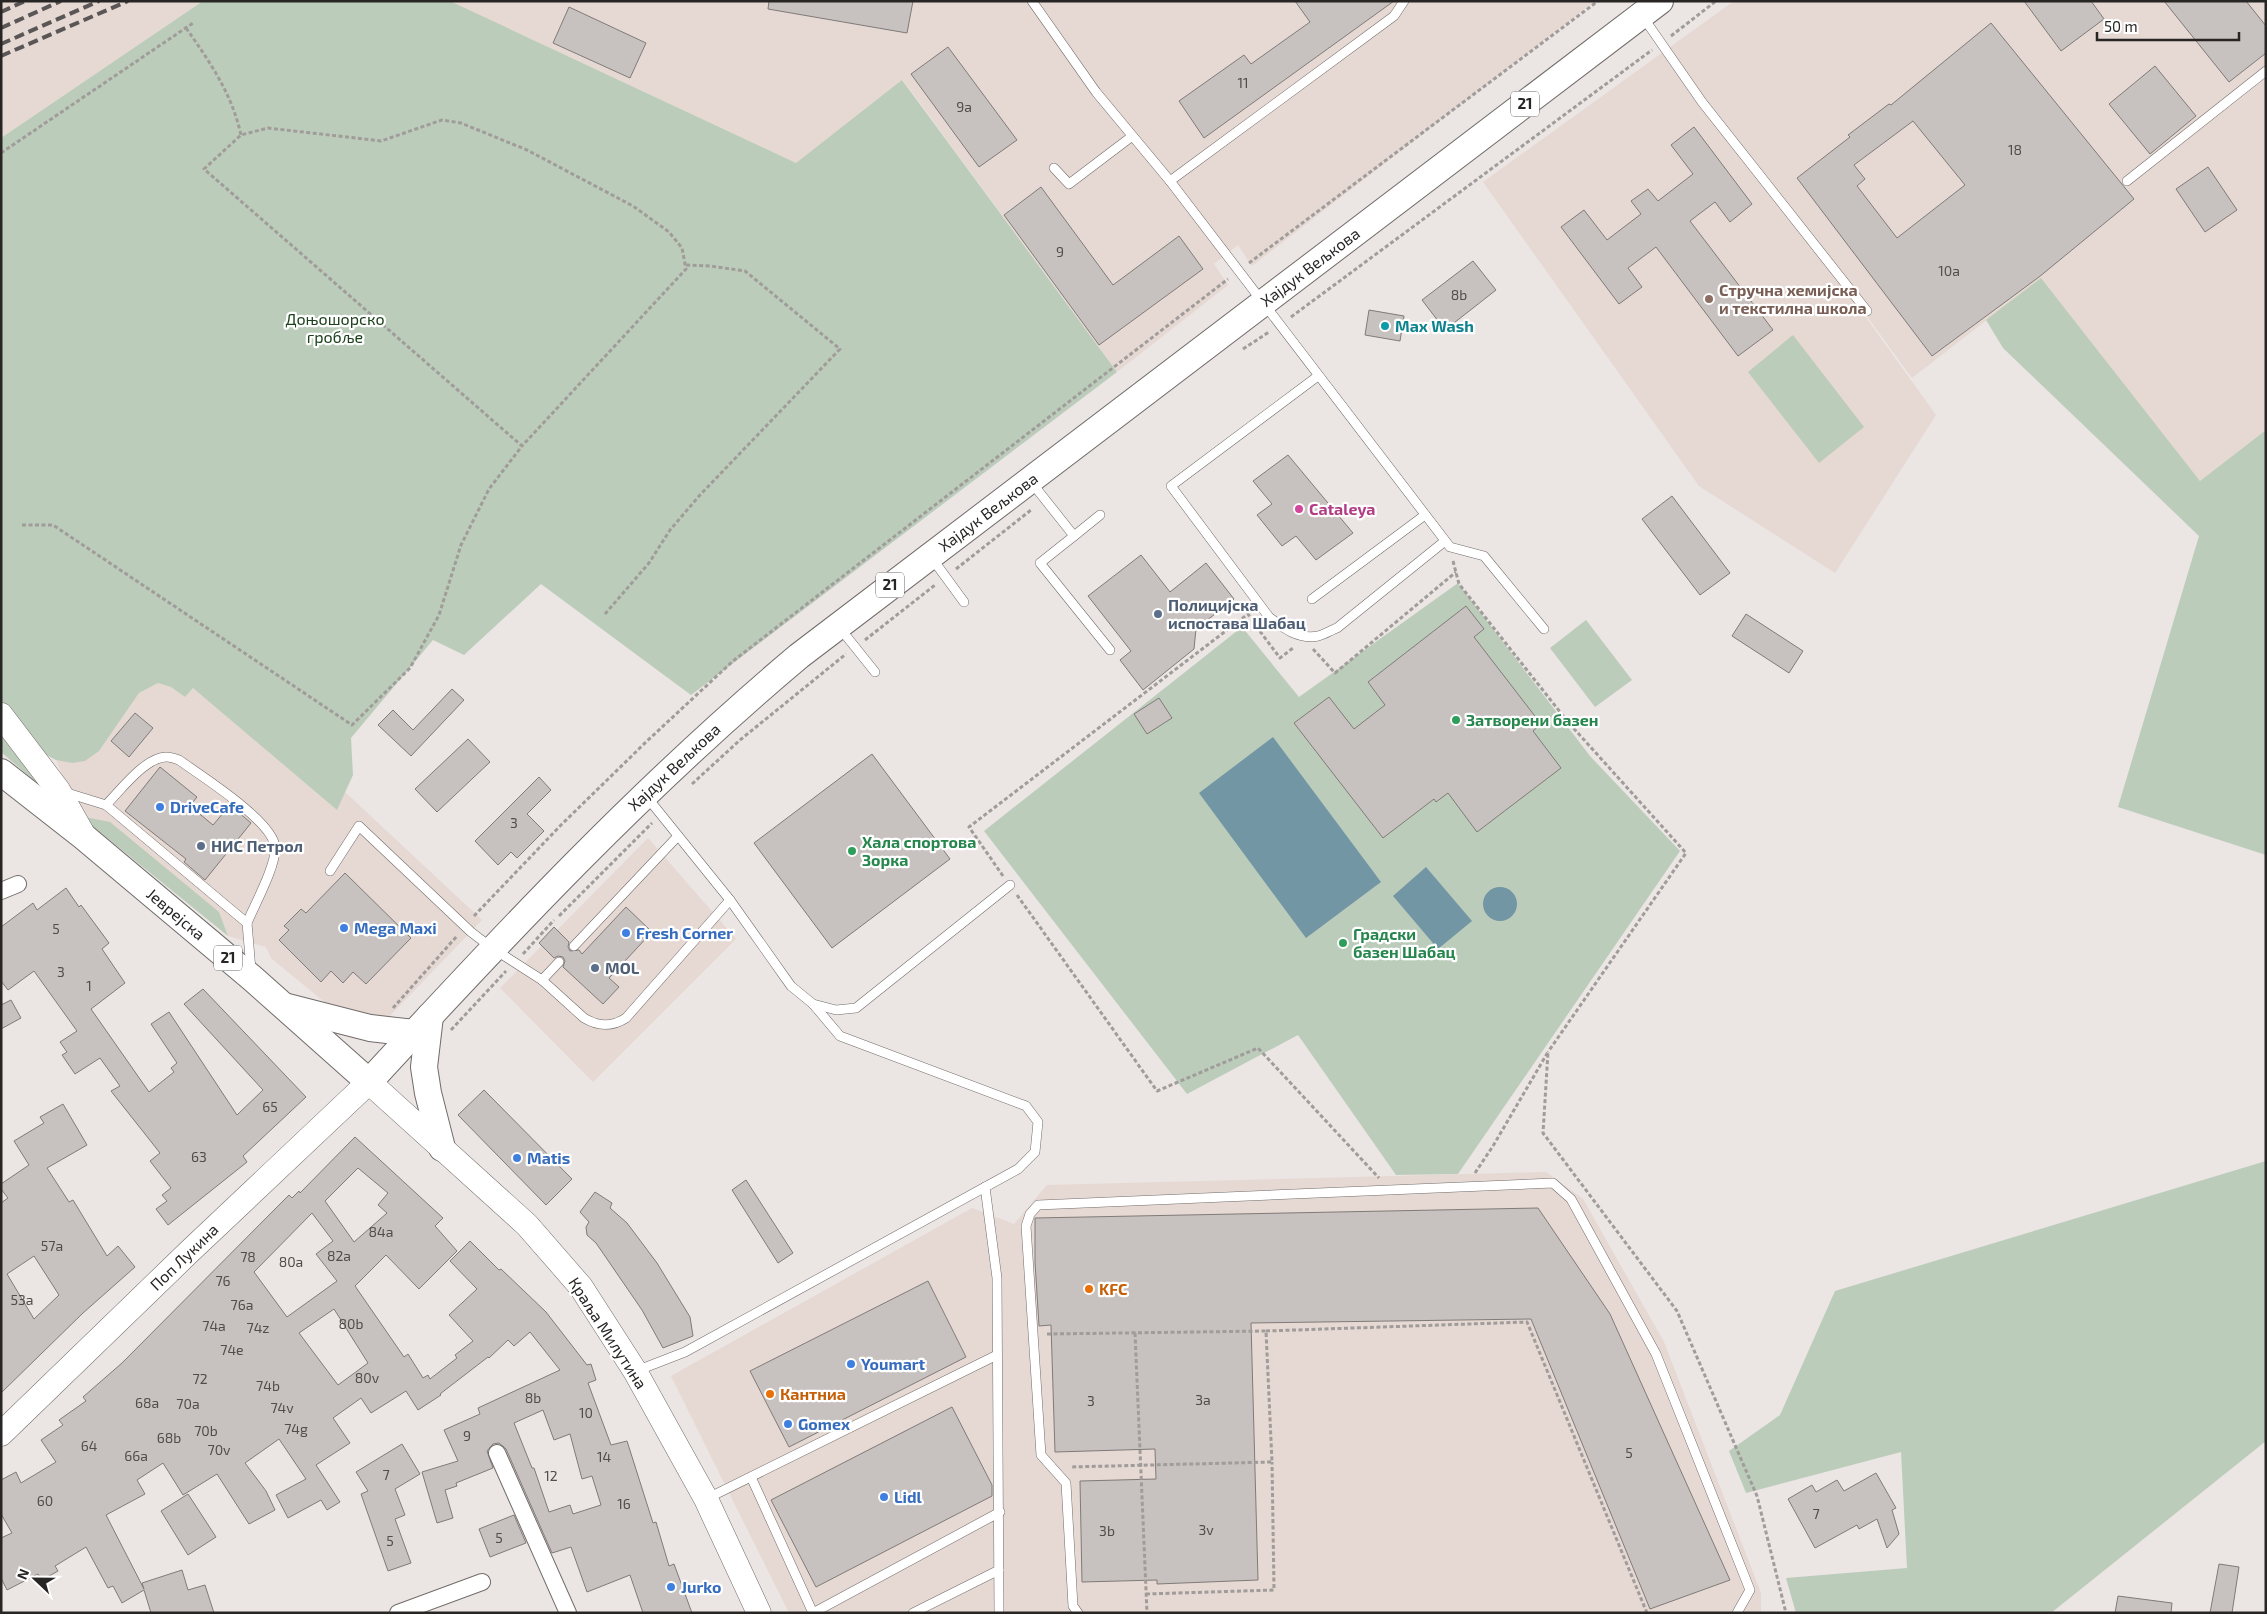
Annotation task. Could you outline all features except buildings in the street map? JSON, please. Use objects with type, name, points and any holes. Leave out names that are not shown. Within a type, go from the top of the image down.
[{"type":"main road","name":"Хајдук Вељкова","points":[[369,1082],[492,948],[644,794],[756,692],[838,625],[930,555],[1037,490],[1262,304],[1651,8]]},
{"type":"main road","points":[[1,715],[58,790],[84,837]]},
{"type":"main road","name":"Јеврејска","points":[[1,772],[84,837],[252,978],[369,1082]]},
{"type":"main road","points":[[282,1005],[375,1029],[422,1024],[424,1067],[428,1093],[442,1148]]},
{"type":"main road","name":"Краља Милутина","points":[[369,1082],[527,1225],[554,1254],[602,1316],[635,1371],[706,1499],[759,1613]]},
{"type":"main road","name":"Поп Лукина","points":[[1,1434],[190,1251],[369,1082]]},
{"type":"street","points":[[1,891],[18,884]]},
{"type":"street","points":[[497,1453],[568,1613]]},
{"type":"street","points":[[398,1613],[482,1582]]},
{"type":"lane","points":[[1032,1],[1096,92],[1170,181],[1447,544],[1484,556],[1544,629]]},
{"type":"lane","points":[[1170,181],[1394,16],[1404,1]]},
{"type":"lane","points":[[1651,8],[1662,42],[1867,311]]},
{"type":"lane","points":[[2127,181],[2266,71]]},
{"type":"lane","points":[[1054,168],[1069,184],[1131,136]]},
{"type":"lane","points":[[1318,376],[1171,486],[1269,617],[1285,629],[1296,634],[1318,636],[1337,628],[1447,544]]},
{"type":"lane","points":[[1037,490],[1074,536]]},
{"type":"lane","points":[[1100,515],[1040,563],[1110,650]]},
{"type":"lane","points":[[1312,599],[1425,515]]},
{"type":"lane","points":[[930,555],[964,602]]},
{"type":"lane","points":[[838,625],[875,672]]},
{"type":"lane","points":[[106,805],[143,767],[154,760],[167,757],[179,760],[262,822],[275,846],[274,861],[246,923],[252,978]]},
{"type":"lane","points":[[58,790],[106,805],[246,923]]},
{"type":"lane","points":[[635,1371],[685,1352],[1018,1169],[1036,1152],[1038,1122],[1026,1106],[840,1036],[814,1004],[791,986],[730,900],[644,794]]},
{"type":"lane","points":[[330,871],[359,826],[465,926],[492,948],[542,980],[584,1018],[600,1024],[616,1024],[626,1018],[730,900]]},
{"type":"lane","points":[[574,946],[678,836]]},
{"type":"lane","points":[[814,1004],[836,1010],[856,1008],[1010,885]]},
{"type":"lane","points":[[542,980],[559,962]]},
{"type":"lane","points":[[1078,1613],[1072,1606],[1066,1483],[1041,1455],[1026,1226],[1030,1214],[1038,1204],[1553,1183],[1571,1199],[1656,1354],[1750,1590],[1737,1613]]},
{"type":"lane","points":[[985,1187],[997,1278],[1000,1512],[999,1613]]},
{"type":"lane","points":[[706,1499],[997,1355]]},
{"type":"lane","points":[[751,1477],[813,1613],[1000,1512]]},
{"type":"lane","points":[[913,1613],[999,1570]]},
{"type":"path","points":[[375,1029],[465,926],[555,832],[624,762],[733,661],[1238,271],[1598,1]]},
{"type":"path","points":[[1239,351],[1279,325],[1716,1]]},
{"type":"path","points":[[1,153],[193,23]]},
{"type":"path","points":[[186,28],[216,70],[236,114],[241,135]]},
{"type":"path","points":[[22,525],[54,525],[352,725],[410,668],[440,615],[462,545],[488,489],[522,446],[686,269],[682,248],[669,232],[633,206],[526,150],[461,123],[442,120],[381,141],[268,128],[241,135],[204,169],[522,446]]},
{"type":"path","points":[[605,614],[649,562],[670,530],[700,495],[840,349],[745,271],[685,265]]},
{"type":"path","points":[[686,790],[740,740],[855,647],[946,577],[1037,490]]},
{"type":"path","points":[[1447,544],[1459,584],[1568,722],[1686,853],[1548,1052]]},
{"type":"path","points":[[1310,647],[1335,673],[1456,572]]},
{"type":"path","points":[[1298,644],[1280,658],[1248,614],[969,827],[1157,1091],[1258,1048],[1384,1183]]},
{"type":"path","points":[[447,1034],[514,962],[661,814]]},
{"type":"path","points":[[1033,1335],[1266,1331],[1527,1322],[1647,1613]]},
{"type":"path","points":[[1146,1594],[1274,1590],[1272,1462],[1266,1331]]},
{"type":"path","points":[[1135,1333],[1147,1613]]},
{"type":"path","points":[[1052,1468],[1272,1462]]},
{"type":"shaded area","points":[[1,1],[203,1],[1,138]]},
{"type":"shaded area","points":[[450,1],[1595,1],[1252,266],[1238,245],[1214,264],[1228,285],[1117,372],[903,80],[796,163]]},
{"type":"shaded area","points":[[1734,1],[2266,1],[2266,430],[2200,481],[2041,278],[1912,378],[1745,149],[1936,415],[1835,573],[1699,486],[1483,182]]},
{"type":"shaded area","points":[[158,683],[171,687],[185,697],[193,688],[336,809],[345,792],[482,920],[383,1023],[328,1005],[271,958],[266,947],[228,936],[219,912],[80,816],[56,760],[72,763],[99,751],[139,693]]},
{"type":"shaded area","points":[[648,838],[736,939],[593,1082],[500,988]]},
{"type":"shaded area","points":[[1546,1172],[1583,1199],[1664,1342],[1761,1593],[1761,1613],[789,1613],[671,1376],[972,1208],[1014,1224],[1047,1185]]},
{"type":"green space","name":"Доњошорско гробље","points":[[203,1],[450,1],[796,163],[902,80],[1117,372],[691,695],[541,584],[464,655],[433,640],[351,738],[353,775],[337,810],[193,688],[185,697],[171,687],[158,683],[139,693],[99,751],[85,761],[72,763],[56,760],[39,751],[1,701],[1,138]]},
{"type":"green space","points":[[2041,278],[2200,481],[2266,430],[2266,855],[2118,807],[2199,536],[2003,348],[1986,320]]},
{"type":"green space","points":[[1793,335],[1864,427],[1819,463],[1748,372]]},
{"type":"green space","name":"Градски базен Шабац","points":[[1458,583],[1590,756],[1680,851],[1458,1174],[1396,1175],[1298,1035],[1187,1094],[984,831],[1242,627],[1299,697]]},
{"type":"green space","points":[[1586,620],[1632,680],[1595,707],[1550,648]]},
{"type":"green space","points":[[1,731],[41,778],[37,783],[1,752]]},
{"type":"green space","points":[[80,816],[110,822],[219,912],[228,936]]},
{"type":"green space","points":[[2266,1161],[2266,1441],[2051,1613],[1796,1613],[1786,1578],[1907,1568],[1901,1452],[1746,1493],[1729,1451],[1780,1415],[1835,1291]]},
{"type":"water","points":[[1273,737],[1381,882],[1306,938],[1199,793]]},
{"type":"water","points":[[1426,867],[1472,921],[1438,949],[1393,896]]},
{"type":"water","points":[[1500,887],[1507,888],[1512,892],[1516,897],[1516,911],[1512,916],[1507,920],[1500,921],[1493,920],[1488,916],[1484,911],[1483,904],[1484,897],[1488,892],[1493,888]]},
{"type":"railway","points":[[1,12],[25,1]]},
{"type":"railway","points":[[1,28],[61,1]]},
{"type":"railway","points":[[1,44],[99,1]]},
{"type":"railway","points":[[1,56],[128,1]]},
{"type":"place","name":"Стручна хемијска и текстилна школа","points":[[1709,299]]},
{"type":"place","name":"Max Wash","points":[[1385,326]]},
{"type":"place","name":"Cataleya","points":[[1299,509]]},
{"type":"place","name":"Полицијска испостава Шабац","points":[[1158,614]]},
{"type":"place","name":"Затворени базен","points":[[1456,720]]},
{"type":"place","name":"DriveCafe","points":[[160,807]]},
{"type":"place","name":"НИС Петрол","points":[[201,846]]},
{"type":"place","name":"Хала спортова Зорка","points":[[852,851]]},
{"type":"place","name":"Mega Maxi","points":[[344,928]]},
{"type":"place","name":"Fresh Corner","points":[[626,933]]},
{"type":"place","name":"Градски базен Шабац","points":[[1343,943]]},
{"type":"place","name":"MOL","points":[[595,968]]},
{"type":"place","name":"Matis","points":[[517,1158]]},
{"type":"place","name":"KFC","points":[[1089,1289]]},
{"type":"place","name":"Youmart","points":[[851,1364]]},
{"type":"place","name":"Кантниа","points":[[770,1394]]},
{"type":"place","name":"Gomex","points":[[788,1424]]},
{"type":"place","name":"Lidl","points":[[884,1497]]},
{"type":"place","name":"Jurko","points":[[671,1587]]}]
